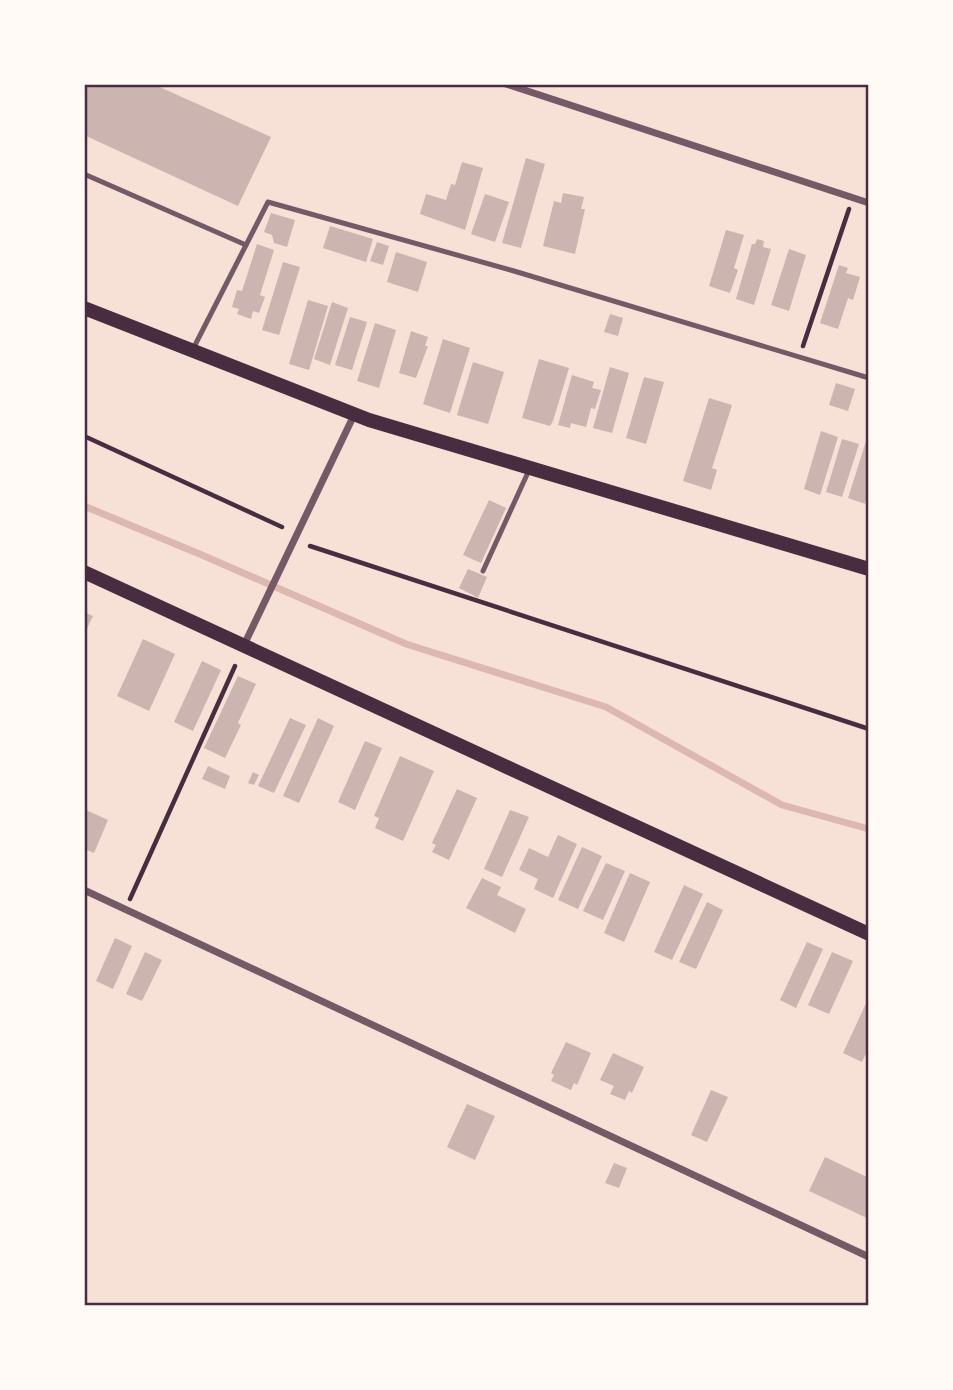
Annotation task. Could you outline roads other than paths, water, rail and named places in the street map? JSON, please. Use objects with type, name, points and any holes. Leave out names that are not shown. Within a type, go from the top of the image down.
[{"type":"main road","points":[[84,308],[354,415],[869,569]]},
{"type":"main road","points":[[84,572],[869,934]]},
{"type":"street","points":[[506,84],[869,203]]},
{"type":"street","points":[[244,645],[354,415]]},
{"type":"street","points":[[84,890],[869,1257]]},
{"type":"lane","points":[[84,174],[246,245]]},
{"type":"lane","points":[[193,351],[268,202],[514,271],[869,379]]},
{"type":"lane","points":[[483,571],[530,468]]},
{"type":"waterway","points":[[84,506],[406,644],[606,707],[782,805],[869,829]]}]
